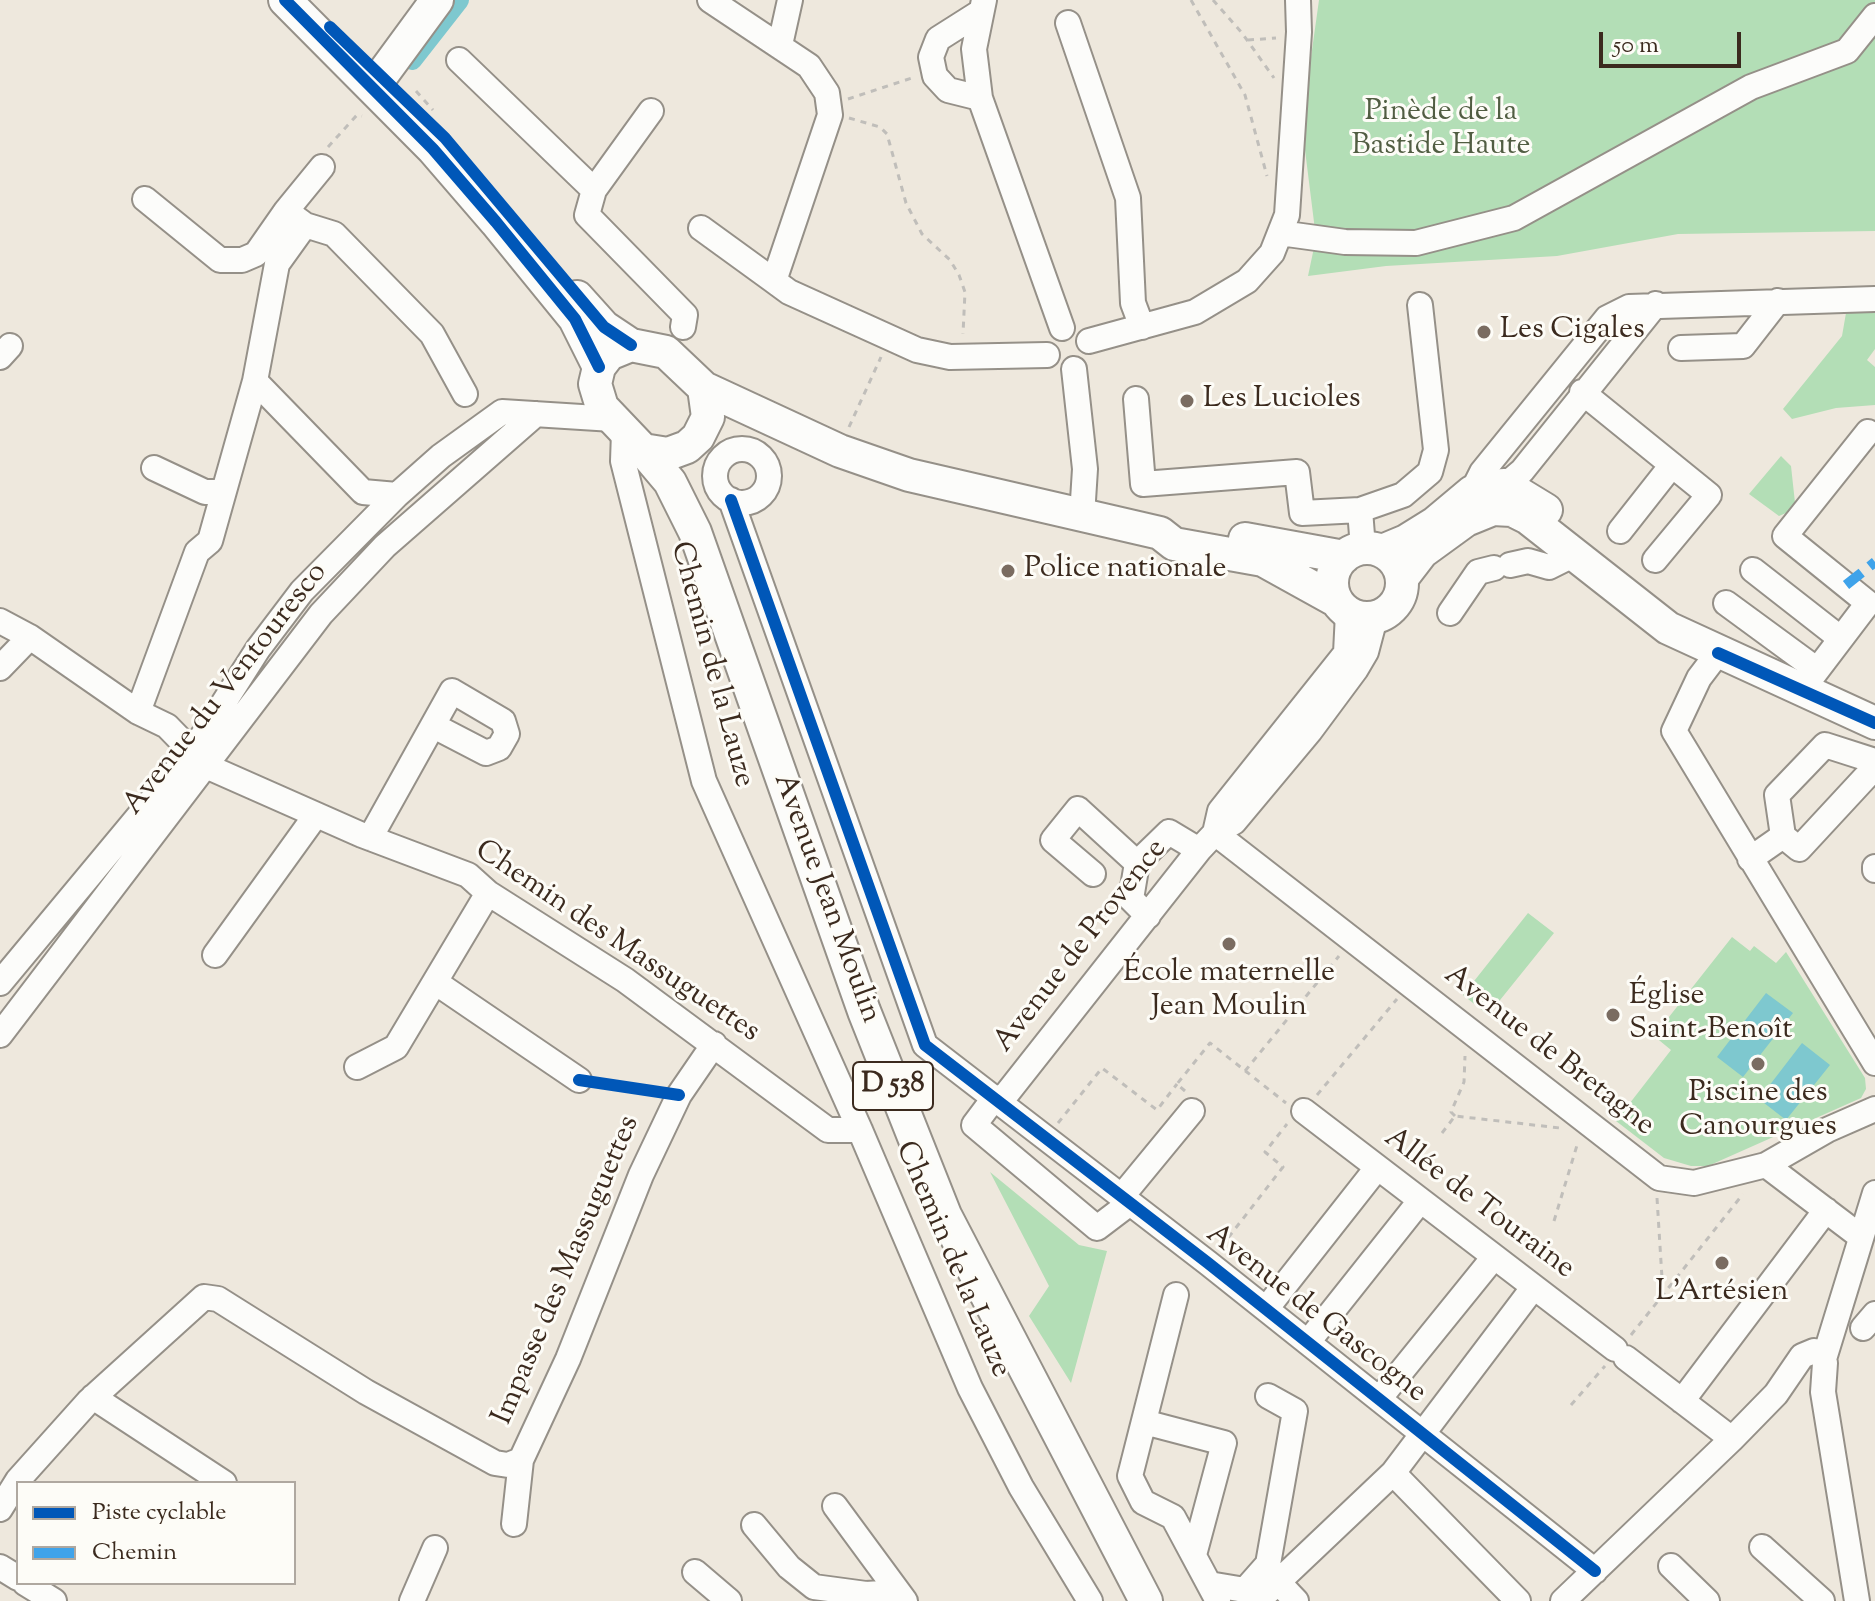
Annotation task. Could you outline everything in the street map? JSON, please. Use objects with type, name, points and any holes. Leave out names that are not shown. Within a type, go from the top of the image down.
[{"type":"main road","points":[[285,0],[433,149],[575,319],[597,375],[602,407],[627,434],[668,454],[694,438],[768,421]]},
{"type":"main road","points":[[301,0],[445,138],[604,327],[631,345]]},
{"type":"main road","points":[[382,75],[437,0]]},
{"type":"main road","points":[[597,375],[609,354],[631,345],[654,347],[681,341],[709,404],[694,438]]},
{"type":"main road","points":[[704,388],[736,401],[768,421],[909,475],[1082,516],[1174,530],[1241,547],[1363,552],[1399,566],[1402,578],[1399,599],[1385,614],[1354,611],[1241,547]]},
{"type":"main road","name":"Avenue Jean Moulin","points":[[627,434],[670,482],[695,532],[864,1011],[945,1215],[1146,1601]]},
{"type":"main road","name":"Avenue Jean Moulin","points":[[694,438],[686,477],[695,532]]},
{"type":"main road","points":[[1354,611],[1332,578],[1363,552],[1435,523],[1505,485],[1546,510],[1597,550],[1677,615],[1709,648]]},
{"type":"main road","points":[[1469,506],[1512,510],[1528,518],[1668,628],[1709,648],[1809,679],[1875,723]]},
{"type":"main road","points":[[1402,578],[1422,552],[1469,506]]},
{"type":"street","points":[[710,0],[809,66],[827,93],[829,109],[774,281]]},
{"type":"street","points":[[780,45],[790,0]]},
{"type":"street","points":[[1089,341],[1195,312],[1247,281],[1272,253],[1287,215],[1298,0]]},
{"type":"street","points":[[980,98],[948,90],[935,76],[931,57],[938,39],[982,7]]},
{"type":"street","points":[[982,7],[974,49],[980,98],[1062,328]]},
{"type":"street","points":[[1280,233],[1345,242],[1416,243],[1514,218],[1751,87],[1847,51],[1875,16]]},
{"type":"street","points":[[1068,23],[1128,198],[1133,303],[1142,327]]},
{"type":"street","points":[[459,60],[594,190]]},
{"type":"street","points":[[651,111],[594,190],[587,215],[685,315],[681,341]]},
{"type":"street","points":[[138,712],[197,552],[210,541],[255,381],[266,259],[296,218],[322,167]]},
{"type":"street","points":[[145,199],[220,260],[266,259]]},
{"type":"street","points":[[296,218],[334,234],[432,334],[465,394]]},
{"type":"street","points":[[701,228],[789,292],[917,350],[961,357],[1047,355]]},
{"type":"street","points":[[1469,506],[1482,472],[1607,318],[1629,307],[1656,304],[1875,299]]},
{"type":"street","points":[[1681,348],[1743,346],[1778,301]]},
{"type":"street","points":[[1505,485],[1522,471],[1582,392],[1656,304]]},
{"type":"street","points":[[1136,399],[1143,484],[1297,472],[1302,513],[1360,510],[1403,495],[1430,472],[1436,450],[1420,305]]},
{"type":"street","points":[[1062,328],[1081,331],[1089,341],[1089,355],[1074,369]]},
{"type":"street","points":[[1062,328],[1047,342],[1047,355],[1055,366],[1074,369]]},
{"type":"street","points":[[1074,369],[1085,469],[1082,516]]},
{"type":"street","name":"Avenue du Ventouresco","points":[[0,983],[374,557],[544,414],[597,375]]},
{"type":"street","points":[[255,381],[363,492],[397,495]]},
{"type":"street","points":[[1582,392],[1709,495],[1655,560]]},
{"type":"street","name":"Avenue du Ventouresco","points":[[0,1035],[199,758],[258,649],[302,591],[397,495],[441,456],[502,412],[544,414],[627,434]]},
{"type":"street","points":[[1726,603],[1809,679],[1868,603],[1785,536],[1868,432]]},
{"type":"street","name":"Chemin de la Lauze","points":[[627,434],[623,461],[704,781],[860,1130],[970,1388],[1021,1487],[1090,1601]]},
{"type":"street","points":[[1620,531],[1672,465]]},
{"type":"street","points":[[154,468],[205,492],[223,492]]},
{"type":"street","name":"Avenue de Gascogne","points":[[731,500],[916,1029],[935,1055],[998,1099],[1208,1263],[1595,1571]]},
{"type":"street","points":[[1360,510],[1363,552]]},
{"type":"street","points":[[1450,613],[1478,572],[1528,561],[1549,567],[1575,554]]},
{"type":"street","points":[[1753,570],[1840,638]]},
{"type":"street","name":"Avenue de Provence","points":[[1126,1199],[1097,1228],[974,1125],[1207,842],[1234,822],[1319,718],[1366,652],[1354,611]]},
{"type":"street","name":"Chemin des Massuguettes","points":[[0,621],[30,637],[138,712],[167,726],[199,758],[316,815],[468,875],[488,893],[625,980],[828,1130],[860,1130]]},
{"type":"street","points":[[0,668],[30,637]]},
{"type":"street","points":[[1709,648],[1699,678],[1674,731],[1875,1063]]},
{"type":"street","points":[[370,838],[434,726]]},
{"type":"street","points":[[1875,761],[1825,745],[1777,795],[1783,836],[1799,849],[1875,767]]},
{"type":"street","points":[[1093,874],[1053,840],[1078,809],[1137,863],[1131,899],[1148,916]]},
{"type":"street","points":[[215,955],[316,815]]},
{"type":"street","name":"Avenue de Bretagne","points":[[1137,863],[1169,832],[1207,842],[1352,940],[1460,1023],[1584,1126],[1659,1178],[1694,1183],[1766,1165],[1827,1130],[1875,1109]]},
{"type":"street","points":[[1750,859],[1783,836]]},
{"type":"street","points":[[357,1067],[396,1047],[488,893]]},
{"type":"street","points":[[435,982],[579,1080]]},
{"type":"street","name":"Impasse des Massuguettes","points":[[93,1397],[204,1297],[218,1299],[366,1392],[495,1463],[508,1465],[521,1460],[568,1359],[641,1175],[679,1095],[714,1044]]},
{"type":"street","name":"Allée de Touraine","points":[[1296,1108],[1732,1439]]},
{"type":"street","points":[[1126,1199],[1192,1111]]},
{"type":"street","points":[[1766,1165],[1861,1237]]},
{"type":"street","points":[[1266,1309],[1377,1168]]},
{"type":"street","points":[[1857,1601],[1814,1370],[1875,1193]]},
{"type":"street","points":[[1308,1342],[1420,1201]]},
{"type":"street","points":[[1682,1401],[1826,1210]]},
{"type":"street","points":[[1379,1399],[1494,1257]]},
{"type":"street","points":[[1258,1601],[1393,1473],[1533,1288]]},
{"type":"street","points":[[1176,1295],[1130,1476],[1143,1502],[1173,1517],[1214,1592],[1245,1590],[1268,1564],[1295,1411],[1268,1396]]},
{"type":"street","points":[[1563,1601],[1776,1394],[1814,1370]]},
{"type":"street","points":[[17,1481],[93,1397],[221,1481]]},
{"type":"street","points":[[1144,1422],[1224,1443],[1194,1555]]},
{"type":"street","points":[[514,1524],[521,1460]]},
{"type":"street","points":[[1393,1473],[1518,1601]]},
{"type":"street","points":[[0,1509],[16,1483]]},
{"type":"street","points":[[835,1506],[902,1596]]},
{"type":"street","points":[[754,1525],[789,1567],[814,1587],[902,1596]]},
{"type":"street","points":[[1762,1547],[1822,1601]]},
{"type":"street","points":[[414,1600],[435,1548]]},
{"type":"street","points":[[1671,1566],[1707,1601]]},
{"type":"street","points":[[695,1572],[729,1601]]},
{"type":"street","points":[[1278,1582],[1296,1601]]},
{"type":"street","points":[[28,1585],[54,1601]]},
{"type":"path","points":[[1191,0],[1245,95],[1269,184]]},
{"type":"path","points":[[1213,0],[1248,40],[1276,81]]},
{"type":"path","points":[[1248,40],[1280,37]]},
{"type":"path","points":[[829,109],[920,75],[933,65]]},
{"type":"path","points":[[829,109],[880,127],[887,134],[906,203],[922,234],[950,260],[965,292],[961,357]]},
{"type":"path","points":[[322,167],[315,160],[357,115],[367,117]]},
{"type":"path","points":[[845,438],[890,338]]},
{"type":"path","points":[[1245,1071],[1352,940]]},
{"type":"path","points":[[1208,1263],[1283,1167],[1265,1152],[1296,1108],[1409,984]]},
{"type":"path","points":[[1460,1023],[1466,1061],[1464,1082],[1451,1112],[1455,1116],[1584,1126],[1554,1221]]},
{"type":"path","points":[[1046,1137],[1102,1068],[1157,1110],[1210,1043],[1296,1108]]},
{"type":"path","points":[[1177,1084],[1195,1100],[1192,1111]]},
{"type":"path","points":[[1442,1133],[1455,1116]]},
{"type":"path","points":[[1571,1405],[1619,1353],[1766,1165]]},
{"type":"path","points":[[1651,1172],[1659,1205],[1663,1294]]},
{"type":"green space","name":"Pinède de la Bastide Haute","points":[[1319,0],[1875,0],[1875,231],[1678,234],[1557,256],[1386,266],[1308,276],[1316,238],[1305,150],[1306,93]]},
{"type":"green space","points":[[1875,312],[1875,349],[1867,360],[1875,367],[1875,405],[1836,408],[1792,419],[1783,409],[1842,336],[1846,313]]},
{"type":"green space","points":[[1781,456],[1791,466],[1796,512],[1792,517],[1786,513],[1779,516],[1749,494]]},
{"type":"green space","points":[[1528,913],[1554,933],[1488,1015],[1463,995]]},
{"type":"green space","name":"Piscine des Canourgues","points":[[1732,937],[1750,951],[1754,946],[1776,963],[1786,952],[1865,1078],[1866,1089],[1861,1098],[1708,1166],[1691,1166],[1664,1158],[1616,1121],[1671,1050],[1654,1036]]},
{"type":"green space","points":[[990,1172],[1079,1245],[1107,1251],[1071,1383],[1029,1316],[1049,1286]]},
{"type":"water","points":[[1766,993],[1793,1013],[1743,1077],[1717,1057]]},
{"type":"water","points":[[1802,1043],[1830,1065],[1786,1120],[1759,1099]]},
{"type":"waterway","points":[[412,60],[459,0]]},
{"type":"marked path","points":[[1846,585],[1875,562]]},
{"type":"cycle path","points":[[285,0],[433,149],[496,222],[575,319],[599,367]]},
{"type":"cycle path","points":[[330,27],[445,138],[604,327],[631,345]]},
{"type":"cycle path","points":[[731,500],[925,1045],[1208,1263],[1595,1571]]},
{"type":"cycle path","points":[[1718,653],[1875,723]]},
{"type":"cycle path","points":[[579,1080],[679,1095]]},
{"type":"place","name":"Les Cigales","points":[[1484,332]]},
{"type":"place","name":"Les Lucioles","points":[[1187,401]]},
{"type":"place","name":"Police nationale","points":[[1008,571]]},
{"type":"place","name":"École maternelle Jean Moulin","points":[[1229,944]]},
{"type":"place","name":"Église Saint-Benoît","points":[[1613,1015]]},
{"type":"place","name":"Piscine des Canourgues","points":[[1758,1064]]},
{"type":"place","name":"L'Artésien","points":[[1722,1263]]}]
